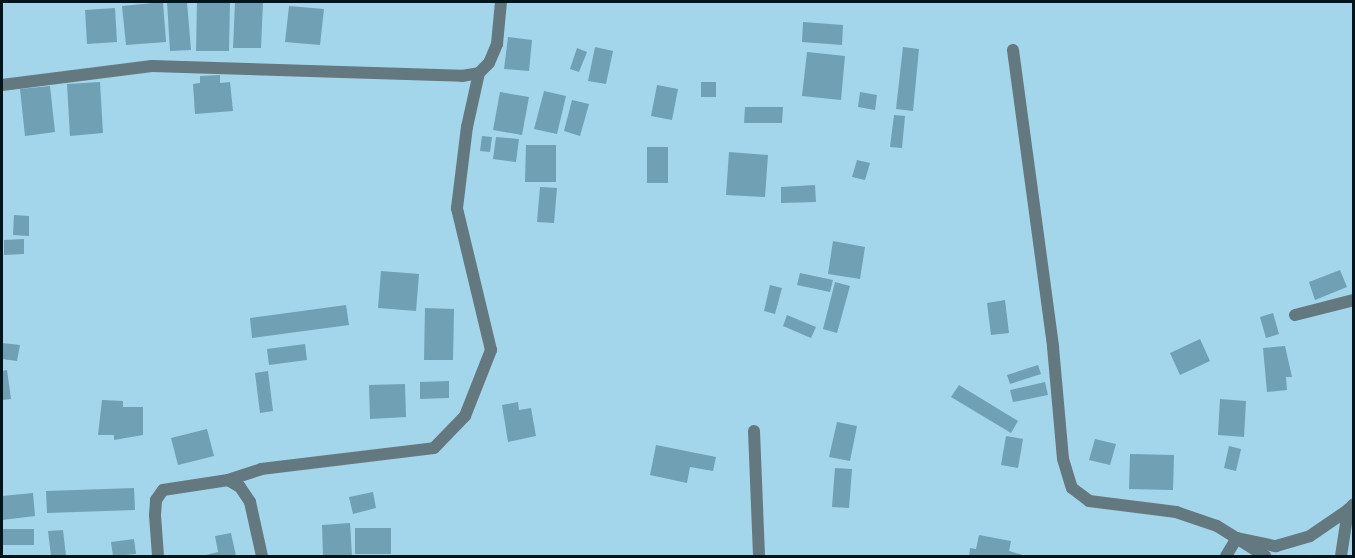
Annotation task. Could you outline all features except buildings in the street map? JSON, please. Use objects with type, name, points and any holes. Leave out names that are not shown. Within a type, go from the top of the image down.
[{"type":"street","points":[[158,556],[155,515],[156,500],[162,490],[228,480],[261,469],[434,448],[465,416],[491,350],[457,208],[467,127],[479,73],[494,54],[501,2]]},
{"type":"street","points":[[1014,50],[1053,347],[1063,459],[1072,488],[1089,501],[1176,512],[1217,526],[1265,556]]},
{"type":"street","points":[[2,85],[152,66],[462,76],[479,73]]},
{"type":"street","points":[[1295,315],[1353,300]]},
{"type":"street","points":[[754,431],[759,556]]},
{"type":"street","points":[[228,480],[240,487],[250,502],[262,556]]},
{"type":"street","points":[[1237,538],[1276,546],[1310,536],[1350,507]]},
{"type":"street","points":[[1341,556],[1350,507]]},
{"type":"street","points":[[1226,556],[1237,538]]}]
